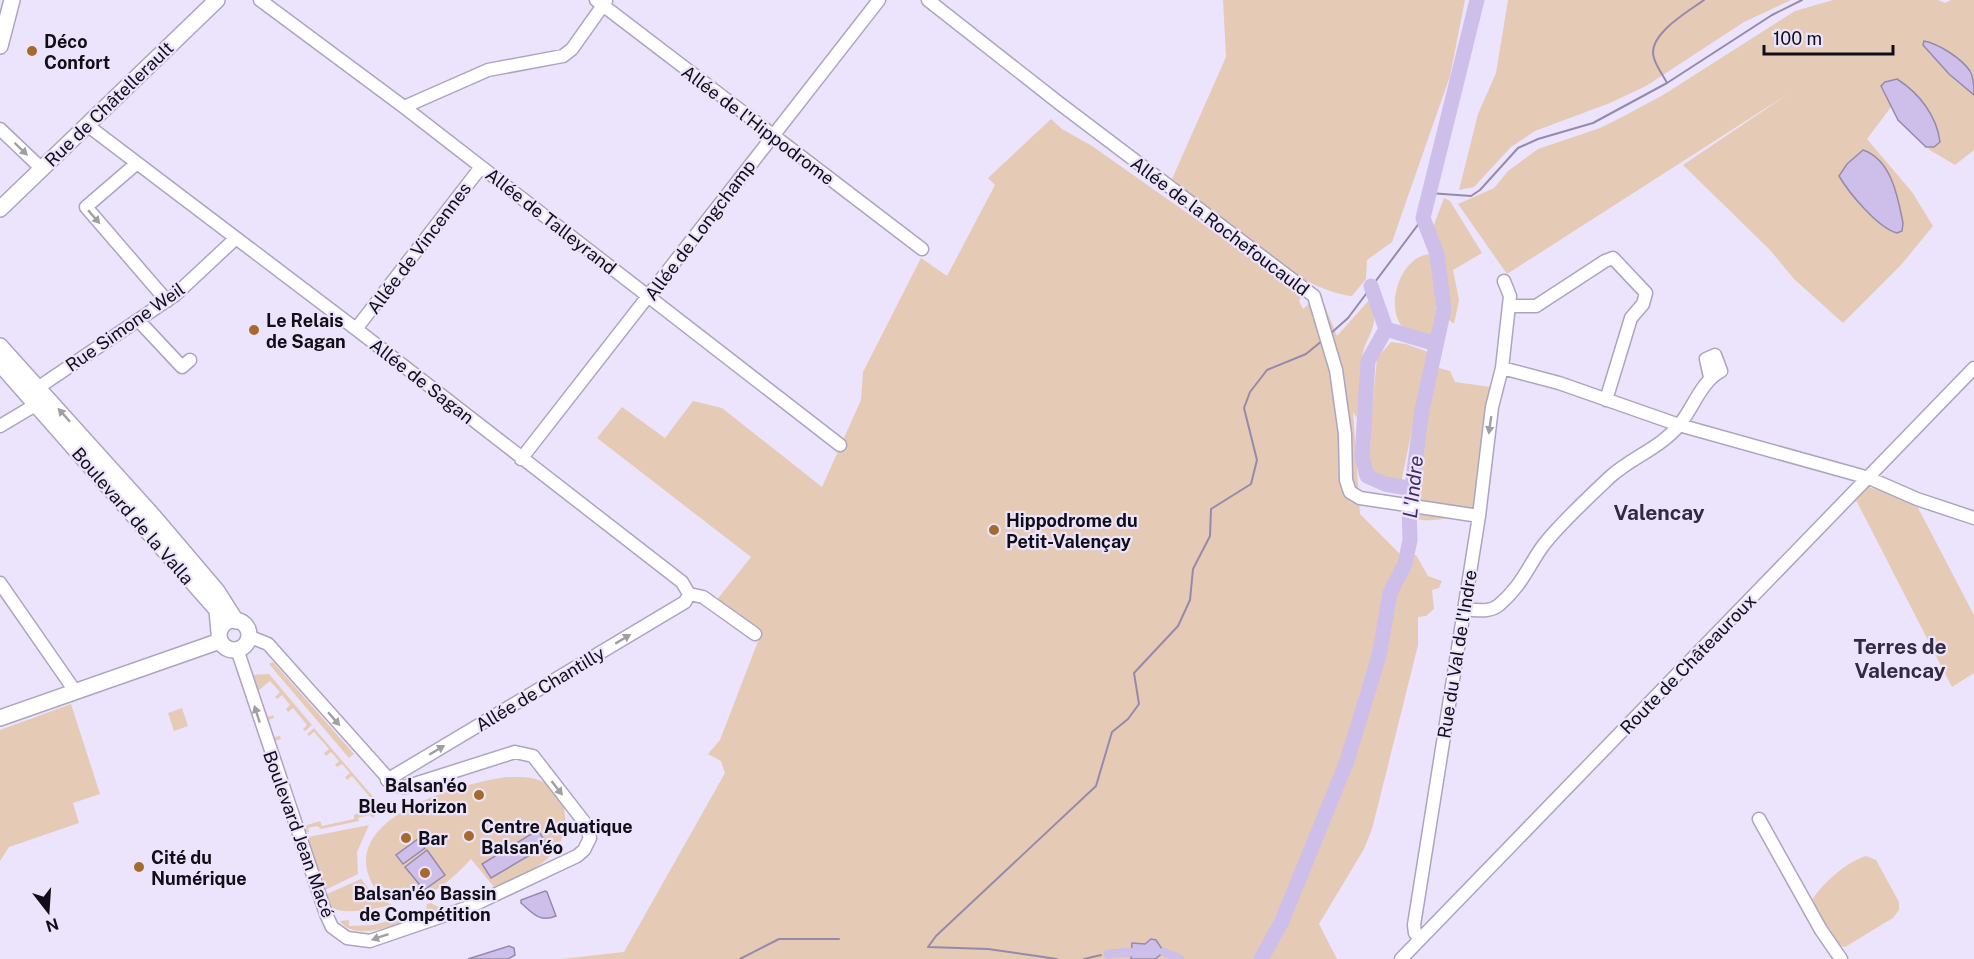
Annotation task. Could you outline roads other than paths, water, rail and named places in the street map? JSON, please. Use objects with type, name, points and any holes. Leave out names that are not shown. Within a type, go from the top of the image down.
[{"type":"main road","points":[[0,46],[12,0]]},
{"type":"main road","name":"Rue de Châtellerault","points":[[0,208],[217,0]]},
{"type":"main road","name":"Boulevard de la Valla","points":[[0,346],[217,610],[220,637]]},
{"type":"main road","name":"Boulevard de la Valla","points":[[0,363],[41,397],[207,579],[236,621]]},
{"type":"main road","points":[[0,718],[220,637],[228,622],[236,621],[244,625],[248,636],[245,645],[237,650],[227,648],[220,637]]},
{"type":"street","name":"Allée de Talleyrand","points":[[260,0],[481,166],[840,445]]},
{"type":"street","name":"Allée de Longchamp","points":[[521,459],[879,0]]},
{"type":"street","name":"Allée de la Rochefoucauld","points":[[928,0],[1059,104],[1314,296],[1336,370],[1345,434],[1346,480],[1350,492],[1360,498],[1479,516]]},
{"type":"street","points":[[404,107],[488,70],[563,56],[572,49],[602,2]]},
{"type":"street","name":"Allée de l'Hippodrome","points":[[602,2],[772,136],[922,249]]},
{"type":"street","name":"Allée de Sagan","points":[[87,125],[356,329],[682,582],[689,594],[703,597],[755,634]]},
{"type":"street","points":[[0,129],[42,169]]},
{"type":"street","points":[[136,164],[86,207],[167,301]]},
{"type":"street","name":"Allée de Vincennes","points":[[356,329],[481,166]]},
{"type":"street","name":"Rue Simone Weil","points":[[0,426],[41,397],[138,320],[167,301],[235,239]]},
{"type":"street","points":[[1509,306],[1536,306],[1613,258],[1646,293],[1643,304],[1631,318],[1606,400]]},
{"type":"street","name":"Rue du Val de l'Indre","points":[[1420,938],[1415,933],[1414,925],[1479,516],[1492,406],[1502,368],[1510,296],[1504,281]]},
{"type":"street","points":[[138,320],[182,367],[190,360]]},
{"type":"street","points":[[1502,368],[1559,383],[1679,424],[1869,478],[1917,499],[1974,518]]},
{"type":"street","name":"Route de Châteauroux","points":[[1401,959],[1974,368]]},
{"type":"street","points":[[1464,609],[1486,611],[1497,606],[1525,579],[1541,548],[1611,477],[1628,462],[1659,445],[1679,424],[1710,377]]},
{"type":"street","points":[[0,583],[75,692]]},
{"type":"street","name":"Allée de Chantilly","points":[[387,780],[685,602],[689,594]]},
{"type":"street","points":[[248,636],[268,644],[387,780]]},
{"type":"street","name":"Boulevard Jean Macé","points":[[237,650],[273,763],[326,915],[332,927],[347,938],[370,941],[456,911],[577,856],[588,844],[590,838],[588,830],[533,756],[525,753],[515,752],[405,787],[398,787],[387,780]]},
{"type":"street","points":[[1759,819],[1821,930],[1841,959]]},
{"type":"waterway","name":"L'Indre","points":[[1261,959],[1282,921],[1347,761],[1379,656],[1390,593],[1405,564],[1410,540],[1409,509],[1422,410],[1444,309],[1437,254],[1423,218],[1477,0]]},
{"type":"waterway","points":[[1667,83],[1654,58],[1653,49],[1656,41],[1670,24],[1704,0]]},
{"type":"waterway","points":[[1429,193],[1471,196],[1480,190],[1518,148],[1538,139],[1593,123],[1667,83],[1772,15],[1802,0]]},
{"type":"waterway","points":[[1330,334],[1348,318],[1423,218]]},
{"type":"waterway","points":[[1371,286],[1386,329],[1368,361],[1362,457],[1367,476],[1385,484],[1413,489]]},
{"type":"waterway","points":[[1386,329],[1436,344]]},
{"type":"waterway","points":[[928,947],[936,936],[1096,786],[1112,732],[1128,719],[1139,704],[1134,673],[1178,626],[1190,600],[1193,569],[1210,536],[1211,509],[1251,484],[1257,460],[1244,408],[1250,392],[1267,370],[1306,354],[1323,340]]},
{"type":"waterway","points":[[740,959],[779,939],[839,939]]},
{"type":"waterway","points":[[928,947],[988,949],[1057,959]]},
{"type":"waterway","points":[[1108,954],[1130,952]]},
{"type":"waterway","points":[[1164,952],[1180,959]]},
{"type":"waterway","points":[[1084,959],[1101,955]]},
{"type":"place","name":"Déco Confort","points":[[32,51]]},
{"type":"place","name":"Le Relais de Sagan","points":[[254,330]]},
{"type":"place","name":"Hippodrome du Petit-Valençay","points":[[994,530]]},
{"type":"place","name":"Balsan'éo Bleu Horizon","points":[[479,795]]},
{"type":"place","name":"Centre Aquatique Balsan'éo","points":[[469,836]]},
{"type":"place","name":"Bar","points":[[406,838]]},
{"type":"place","name":"Cité du Numérique","points":[[139,867]]},
{"type":"place","name":"Balsan'éo Bassin de Compétition","points":[[425,873]]},
{"type":"district","name":"Valencay","points":[[1659,512]]},
{"type":"district","name":"Terres de Valencay","points":[[1900,658]]}]
